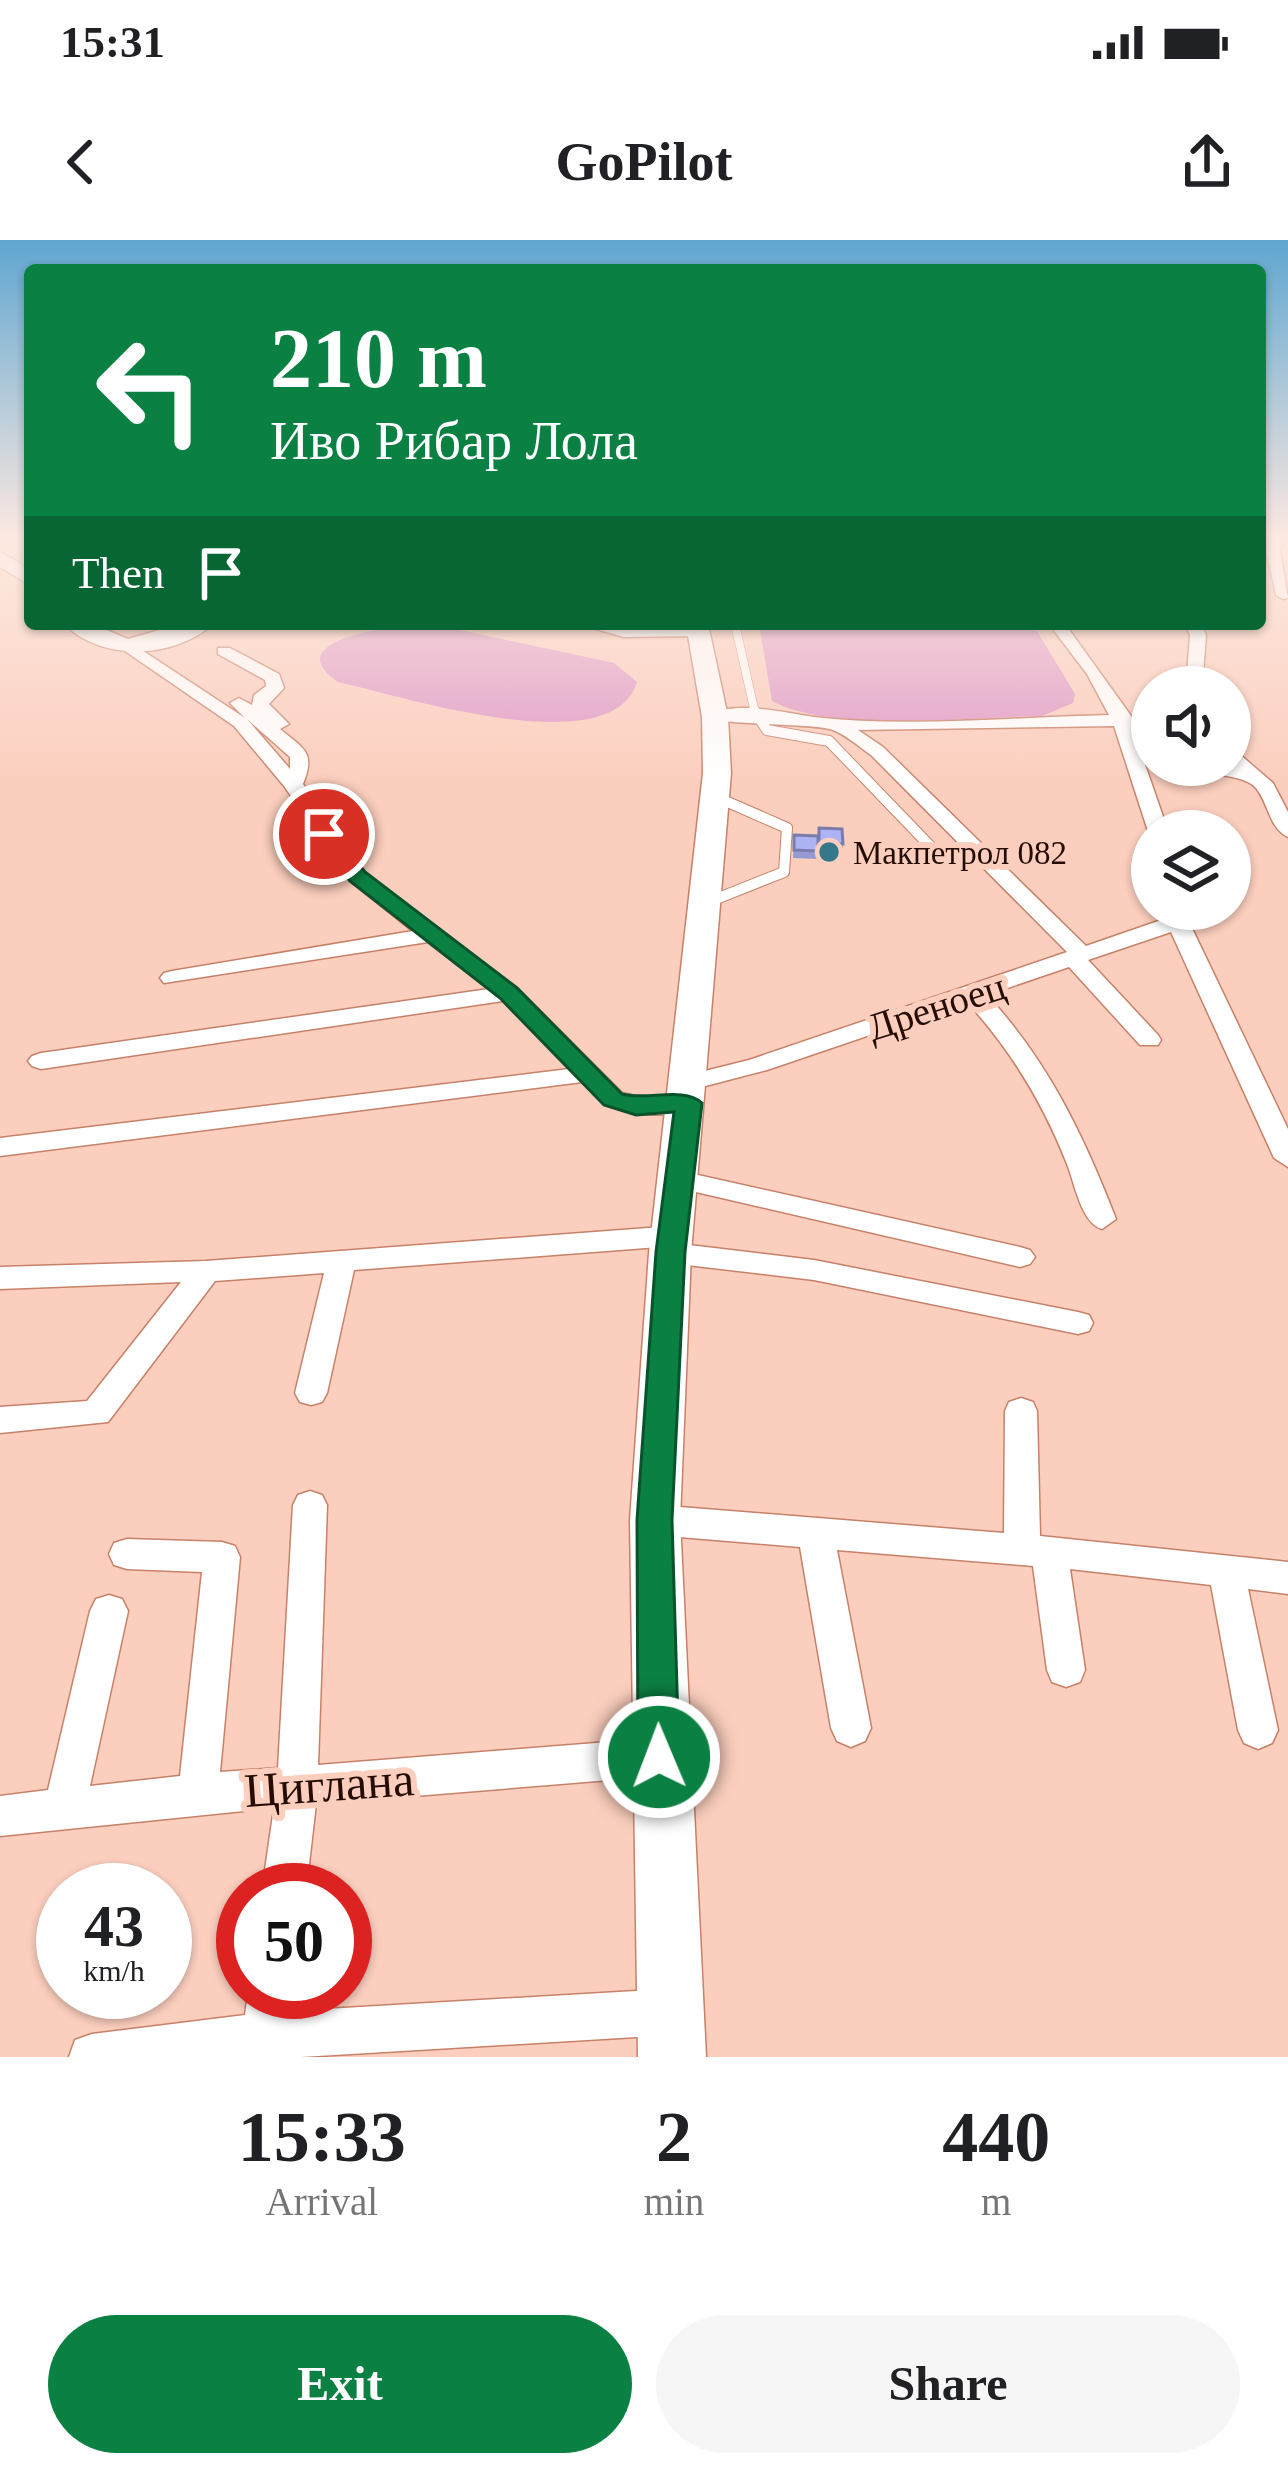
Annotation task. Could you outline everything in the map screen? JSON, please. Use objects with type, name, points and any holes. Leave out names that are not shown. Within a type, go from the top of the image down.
[{"type":"main road","points":[[671,2035],[655,1520],[673,1244],[714,796],[735,716],[711,630]]},
{"type":"main road","points":[[114,634],[161,631]]},
{"type":"street","points":[[614,630],[653,630]]},
{"type":"street","points":[[1062,630],[1100,676],[1131,731]]},
{"type":"street","points":[[1196,630],[1196,666]]},
{"type":"street","points":[[114,634],[220,705],[293,784],[301,766],[299,754],[280,735],[163,653],[161,631]]},
{"type":"street","points":[[224,651],[273,678],[274,688],[260,699],[261,706],[286,729],[280,735]]},
{"type":"street","points":[[735,716],[839,725],[1125,720]]},
{"type":"street","points":[[839,725],[877,751],[1077,956],[1149,1040]]},
{"type":"street","points":[[1251,774],[1288,831]]},
{"type":"street","points":[[1251,777],[1288,789]]},
{"type":"street","name":"Дреноец","points":[[293,784],[357,877],[508,993],[613,1100],[636,1106],[972,994],[1143,930]]},
{"type":"street","points":[[1184,930],[1288,1157]]},
{"type":"street","points":[[172,978],[434,934]]},
{"type":"street","points":[[41,1061],[508,993]]},
{"type":"street","points":[[972,994],[1029,1057],[1075,1146],[1102,1219]]},
{"type":"street","points":[[0,1148],[587,1074]]},
{"type":"street","points":[[680,1180],[1020,1257]]},
{"type":"street","points":[[0,1278],[673,1244],[1078,1323]]},
{"type":"street","points":[[310,1393],[340,1261]]},
{"type":"street","points":[[0,1420],[96,1413],[206,1271]]},
{"type":"street","points":[[1021,1411],[1036,1551],[1066,1670]]},
{"type":"street","points":[[287,1863],[297,1788],[310,1504]]},
{"type":"street","points":[[655,1520],[1036,1551],[1288,1578]]},
{"type":"street","points":[[817,1534],[851,1727]]},
{"type":"street","points":[[128,1554],[222,1557],[198,1794]]},
{"type":"street","points":[[1226,1569],[1258,1730]]},
{"type":"street","points":[[64,1809],[109,1611]]},
{"type":"street","name":"Циглана","points":[[0,1816],[198,1794],[659,1757]]},
{"type":"street","points":[[92,2057],[248,2019]]},
{"type":"street","points":[[364,2019],[671,2035]]},
{"type":"lane","points":[[735,716],[772,732],[830,741],[931,847]]},
{"type":"lane","points":[[706,903],[784,872],[787,828],[714,796]]},
{"type":"shaded area","points":[[374,630],[460,630],[614,663],[637,682],[620,706],[589,719],[501,718],[338,682],[322,667],[321,654],[351,636]]},
{"type":"shaded area","points":[[760,630],[1035,630],[1075,694],[1073,703],[1042,716],[941,720],[829,717],[772,701]]},
{"type":"building","points":[[819,828],[842,829],[843,844],[819,843]]},
{"type":"building","points":[[794,835],[818,836],[818,851],[794,850]]},
{"type":"place","name":"Макпетрол 082","points":[[829,852]]},
{"type":"route","points":[[324,834],[357,877],[508,993],[613,1100],[636,1106],[688,1103],[670,1252],[655,1520],[659,1757]]}]
